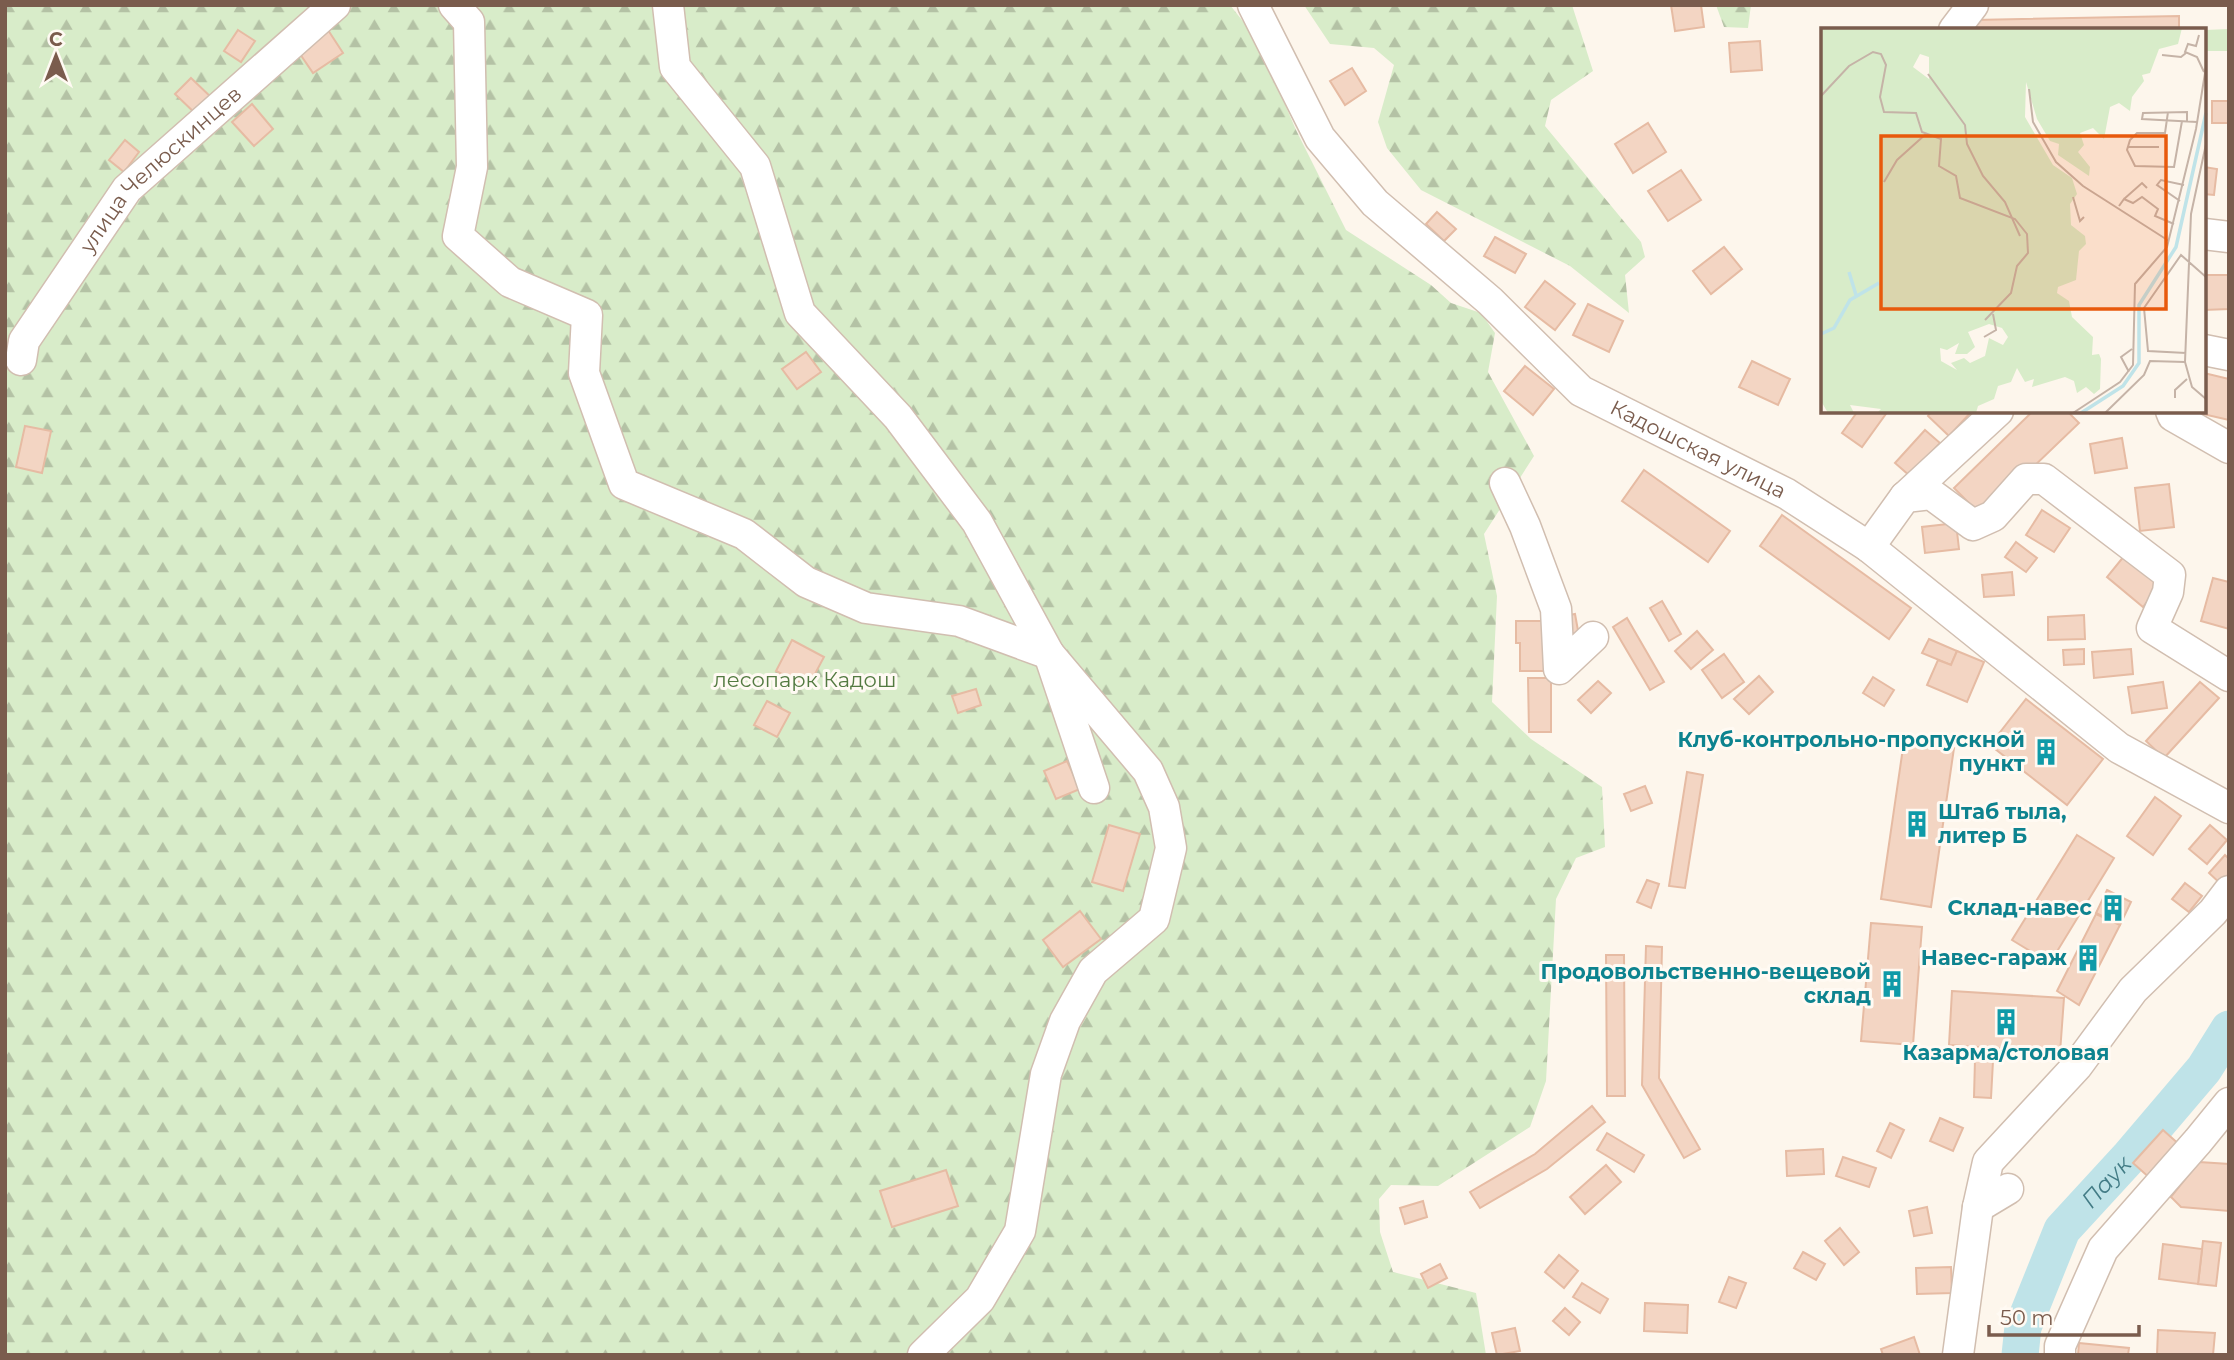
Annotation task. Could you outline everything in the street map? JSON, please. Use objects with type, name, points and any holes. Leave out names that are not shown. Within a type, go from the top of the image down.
[{"type":"street","name":"улица Челюскинцев","points":[[21,360],[24,341],[128,189],[334,5]]},
{"type":"street","points":[[454,5],[469,22],[472,154],[472,167],[458,236],[510,282],[587,315],[584,373],[624,484],[744,534],[806,582],[866,608],[959,621],[1049,654],[1148,771],[1164,807],[1171,848],[1154,919],[1093,971],[1065,1021],[1046,1074],[1020,1231],[980,1299],[923,1355]]},
{"type":"street","points":[[668,5],[675,67],[755,166],[800,313],[898,417],[976,522],[1049,654],[1094,788]]},
{"type":"street","name":"Кадошская улица","points":[[1253,5],[1320,138],[1375,203],[1490,301],[1581,391],[1787,494],[1869,547],[2119,748],[2229,808]]},
{"type":"street","points":[[1956,28],[1973,5]]},
{"type":"street","points":[[2206,234],[2229,237]]},
{"type":"street","points":[[2206,351],[2229,355]]},
{"type":"street","points":[[1869,547],[1905,497],[1996,413]]},
{"type":"street","points":[[2172,413],[2229,448]]},
{"type":"street","points":[[1905,497],[1931,494],[1973,525],[1993,516],[2026,479],[2044,479],[2170,575],[2168,592],[2152,628],[2229,676]]},
{"type":"street","points":[[1505,483],[1525,526],[1556,609],[1559,669],[1593,637]]},
{"type":"street","points":[[1958,1355],[1978,1207],[1989,1162],[2138,1003],[2229,891]]},
{"type":"street","points":[[2060,1355],[2060,1346],[2103,1249],[2229,1103]]},
{"type":"street","points":[[1978,1207],[2008,1189]]},
{"type":"green space","name":"лесопарк Кадош","points":[[5,5],[1230,5],[1257,39],[1296,130],[1346,230],[1431,285],[1451,303],[1481,313],[1495,333],[1488,372],[1534,456],[1484,534],[1497,596],[1492,702],[1531,739],[1602,787],[1605,847],[1576,858],[1556,899],[1546,1081],[1530,1127],[1438,1186],[1391,1185],[1379,1199],[1380,1232],[1393,1272],[1476,1293],[1486,1355],[5,1355]]},
{"type":"green space","points":[[1304,5],[1572,5],[1593,71],[1551,100],[1545,126],[1641,242],[1645,257],[1625,275],[1629,313],[1570,266],[1421,190],[1387,148],[1378,122],[1394,65],[1374,48],[1330,44]]},
{"type":"green space","points":[[1716,5],[1751,5],[1748,28],[1724,27]]},
{"type":"green space","points":[[2229,29],[2229,51],[2206,51],[2206,30]]},
{"type":"building","points":[[1671,5],[1701,5],[1704,27],[1675,31]]},
{"type":"building","points":[[2179,16],[2179,28],[1974,28],[1974,20]]},
{"type":"building","points":[[238,30],[255,41],[241,62],[224,51]]},
{"type":"building","points":[[328,30],[343,53],[313,73],[298,51]]},
{"type":"building","points":[[1760,41],[1762,70],[1731,72],[1729,43]]},
{"type":"building","points":[[1352,68],[1366,91],[1345,105],[1330,81]]},
{"type":"building","points":[[191,78],[214,100],[198,116],[175,94]]},
{"type":"building","points":[[2212,101],[2229,101],[2229,123],[2212,123]]},
{"type":"building","points":[[252,104],[273,129],[254,146],[232,122]]},
{"type":"building","points":[[1648,123],[1666,152],[1633,173],[1615,144]]},
{"type":"building","points":[[125,140],[139,152],[124,172],[109,160]]},
{"type":"building","points":[[2206,167],[2217,169],[2214,195],[2206,194]]},
{"type":"building","points":[[1681,170],[1701,200],[1668,221],[1648,191]]},
{"type":"building","points":[[1437,212],[1456,229],[1444,241],[1426,224]]},
{"type":"building","points":[[1495,237],[1526,254],[1515,273],[1484,256]]},
{"type":"building","points":[[1724,247],[1742,269],[1711,294],[1693,271]]},
{"type":"building","points":[[2206,275],[2229,275],[2229,309],[2206,310]]},
{"type":"building","points":[[1545,281],[1575,304],[1555,330],[1525,307]]},
{"type":"building","points":[[1588,304],[1623,321],[1609,352],[1573,335]]},
{"type":"building","points":[[806,352],[821,372],[797,389],[782,369]]},
{"type":"building","points":[[1752,361],[1790,379],[1778,405],[1739,387]]},
{"type":"building","points":[[1525,366],[1554,389],[1533,415],[1504,391]]},
{"type":"building","points":[[2206,373],[2229,379],[2229,420],[2199,413],[2206,413]]},
{"type":"building","points":[[1857,413],[1887,413],[1862,447],[1842,433]]},
{"type":"building","points":[[1930,413],[1970,413],[1949,436],[1928,416]]},
{"type":"building","points":[[2031,413],[2069,413],[2079,423],[1982,516],[1954,488]]},
{"type":"building","points":[[25,426],[51,431],[42,473],[16,467]]},
{"type":"building","points":[[1925,430],[1940,443],[1910,476],[1895,463]]},
{"type":"building","points":[[2122,438],[2127,468],[2095,473],[2090,444]]},
{"type":"building","points":[[1644,470],[1730,531],[1708,562],[1622,501]]},
{"type":"building","points":[[2169,484],[2174,527],[2140,531],[2135,488]]},
{"type":"building","points":[[2042,510],[2070,528],[2054,552],[2026,535]]},
{"type":"building","points":[[1782,515],[1911,608],[1889,639],[1760,546]]},
{"type":"building","points":[[1956,523],[1959,549],[1925,553],[1922,527]]},
{"type":"building","points":[[2016,542],[2037,558],[2026,572],[2005,557]]},
{"type":"building","points":[[2129,550],[2160,574],[2156,590],[2143,607],[2107,577]]},
{"type":"building","points":[[2012,572],[2014,595],[1984,597],[1982,575]]},
{"type":"building","points":[[2213,578],[2229,582],[2229,629],[2201,621]]},
{"type":"building","points":[[1662,601],[1681,634],[1669,641],[1650,608]]},
{"type":"building","points":[[1575,614],[1581,647],[1565,651],[1559,617]]},
{"type":"building","points":[[2084,615],[2085,639],[2048,640],[2048,617]]},
{"type":"building","points":[[1627,618],[1664,682],[1650,690],[1613,627]]},
{"type":"building","points":[[1516,621],[1551,621],[1547,671],[1520,671],[1520,643],[1516,643]]},
{"type":"building","points":[[1697,631],[1713,650],[1691,669],[1675,651]]},
{"type":"building","points":[[1929,639],[1957,651],[1951,665],[1922,653]]},
{"type":"building","points":[[792,640],[824,657],[808,687],[776,671]]},
{"type":"building","points":[[2084,649],[2084,664],[2064,665],[2063,650]]},
{"type":"building","points":[[2131,649],[2133,674],[2094,678],[2092,652]]},
{"type":"building","points":[[1957,651],[1984,662],[1967,702],[1927,685],[1938,660],[1951,665]]},
{"type":"building","points":[[1724,654],[1744,682],[1722,698],[1702,670]]},
{"type":"building","points":[[1759,676],[1773,692],[1749,714],[1734,699]]},
{"type":"building","points":[[1873,677],[1894,690],[1884,706],[1863,693]]},
{"type":"building","points":[[1528,678],[1551,678],[1551,732],[1529,732]]},
{"type":"building","points":[[1598,681],[1611,693],[1591,713],[1578,700]]},
{"type":"building","points":[[2163,682],[2167,708],[2132,713],[2128,687]]},
{"type":"building","points":[[2200,682],[2219,698],[2164,758],[2146,741]]},
{"type":"building","points":[[976,689],[981,705],[958,713],[952,696]]},
{"type":"building","name":"Клуб-контрольно-пропускной пункт","points":[[2026,699],[2103,759],[2067,805],[1990,745]]},
{"type":"building","points":[[767,701],[790,713],[777,737],[754,725]]},
{"type":"building","name":"Штаб тыла, литер Б","points":[[1904,741],[1954,748],[1931,907],[1881,899]]},
{"type":"building","points":[[1067,761],[1080,789],[1056,799],[1044,771]]},
{"type":"building","points":[[1687,772],[1703,775],[1685,888],[1669,886]]},
{"type":"building","points":[[1645,786],[1652,803],[1631,811],[1624,794]]},
{"type":"building","points":[[2155,797],[2181,816],[2153,855],[2127,836]]},
{"type":"building","points":[[1109,825],[1140,834],[1123,891],[1092,882]]},
{"type":"building","points":[[2210,825],[2227,840],[2207,864],[2189,849]]},
{"type":"building","points":[[2077,835],[2114,858],[2050,963],[2012,940]]},
{"type":"building","points":[[2225,855],[2229,859],[2229,877],[2222,885],[2209,873]]},
{"type":"building","points":[[1647,880],[1659,884],[1651,908],[1637,902]]},
{"type":"building","points":[[2185,883],[2202,896],[2189,912],[2172,899]]},
{"type":"building","name":"Склад-навес","points":[[2107,890],[2131,902],[2120,925],[2096,913]]},
{"type":"building","points":[[1080,911],[1101,939],[1063,967],[1043,940]]},
{"type":"building","name":"Навес-гараж","points":[[2096,914],[2120,925],[2079,1005],[2057,991]]},
{"type":"building","name":"Продовольственно-вещевой склад","points":[[1871,923],[1922,927],[1913,1045],[1861,1041]]},
{"type":"building","points":[[1646,946],[1662,947],[1659,1078],[1700,1149],[1684,1158],[1642,1085]]},
{"type":"building","points":[[1606,955],[1624,955],[1625,1096],[1607,1096]]},
{"type":"building","name":"Казарма/столовая","points":[[1952,991],[2064,998],[2060,1053],[1949,1045]]},
{"type":"building","points":[[1975,1060],[1993,1061],[1991,1098],[1974,1097]]},
{"type":"building","points":[[1592,1106],[1605,1122],[1547,1169],[1480,1208],[1470,1192],[1535,1154]]},
{"type":"building","points":[[1940,1118],[1963,1128],[1953,1151],[1930,1141]]},
{"type":"building","points":[[1890,1123],[1904,1130],[1891,1158],[1877,1151]]},
{"type":"building","points":[[2163,1130],[2199,1162],[2171,1197],[2133,1163]]},
{"type":"building","points":[[1607,1133],[1644,1155],[1634,1172],[1597,1150]]},
{"type":"building","points":[[1823,1149],[1824,1174],[1787,1176],[1786,1151]]},
{"type":"building","points":[[1843,1157],[1876,1168],[1869,1187],[1836,1176]]},
{"type":"building","points":[[2199,1162],[2229,1164],[2229,1211],[2181,1207],[2171,1197]]},
{"type":"building","points":[[1606,1165],[1621,1182],[1585,1214],[1570,1197]]},
{"type":"building","points":[[946,1170],[958,1206],[892,1227],[880,1191]]},
{"type":"building","points":[[1423,1201],[1427,1217],[1405,1224],[1400,1208]]},
{"type":"building","points":[[1927,1207],[1932,1233],[1914,1236],[1909,1211]]},
{"type":"building","points":[[1840,1228],[1859,1252],[1844,1265],[1825,1241]]},
{"type":"building","points":[[2203,1241],[2221,1243],[2216,1286],[2198,1284]]},
{"type":"building","points":[[2163,1244],[2202,1249],[2198,1284],[2159,1279]]},
{"type":"building","points":[[1803,1252],[1825,1264],[1816,1280],[1794,1268]]},
{"type":"building","points":[[1559,1255],[1578,1271],[1564,1288],[1545,1272]]},
{"type":"building","points":[[1440,1264],[1447,1278],[1428,1288],[1421,1274]]},
{"type":"building","points":[[1951,1267],[1952,1293],[1917,1294],[1916,1268]]},
{"type":"building","points":[[1729,1277],[1746,1283],[1736,1308],[1719,1302]]},
{"type":"building","points":[[1582,1283],[1608,1299],[1600,1313],[1573,1297]]},
{"type":"building","points":[[1645,1303],[1688,1305],[1687,1333],[1644,1331]]},
{"type":"building","points":[[1565,1308],[1580,1322],[1569,1335],[1553,1321]]},
{"type":"building","points":[[1515,1328],[1520,1351],[1497,1355],[1492,1333]]},
{"type":"building","points":[[2158,1330],[2215,1333],[2213,1355],[2157,1355]]},
{"type":"building","points":[[1914,1337],[1920,1355],[1883,1355],[1881,1349]]},
{"type":"building","points":[[2079,1343],[2129,1348],[2128,1355],[2078,1355]]},
{"type":"waterway","name":"Паук","points":[[2020,1355],[2023,1327],[2062,1230],[2204,1069],[2229,1029]]},
{"type":"place","name":"Клуб-контрольно-пропускной пункт","points":[[2046,752]]},
{"type":"place","name":"Штаб тыла, литер Б","points":[[1917,824]]},
{"type":"place","name":"Склад-навес","points":[[2113,908]]},
{"type":"place","name":"Навес-гараж","points":[[2088,958]]},
{"type":"place","name":"Продовольственно-вещевой склад","points":[[1892,984]]},
{"type":"place","name":"Казарма/столовая","points":[[2006,1022]]}]
